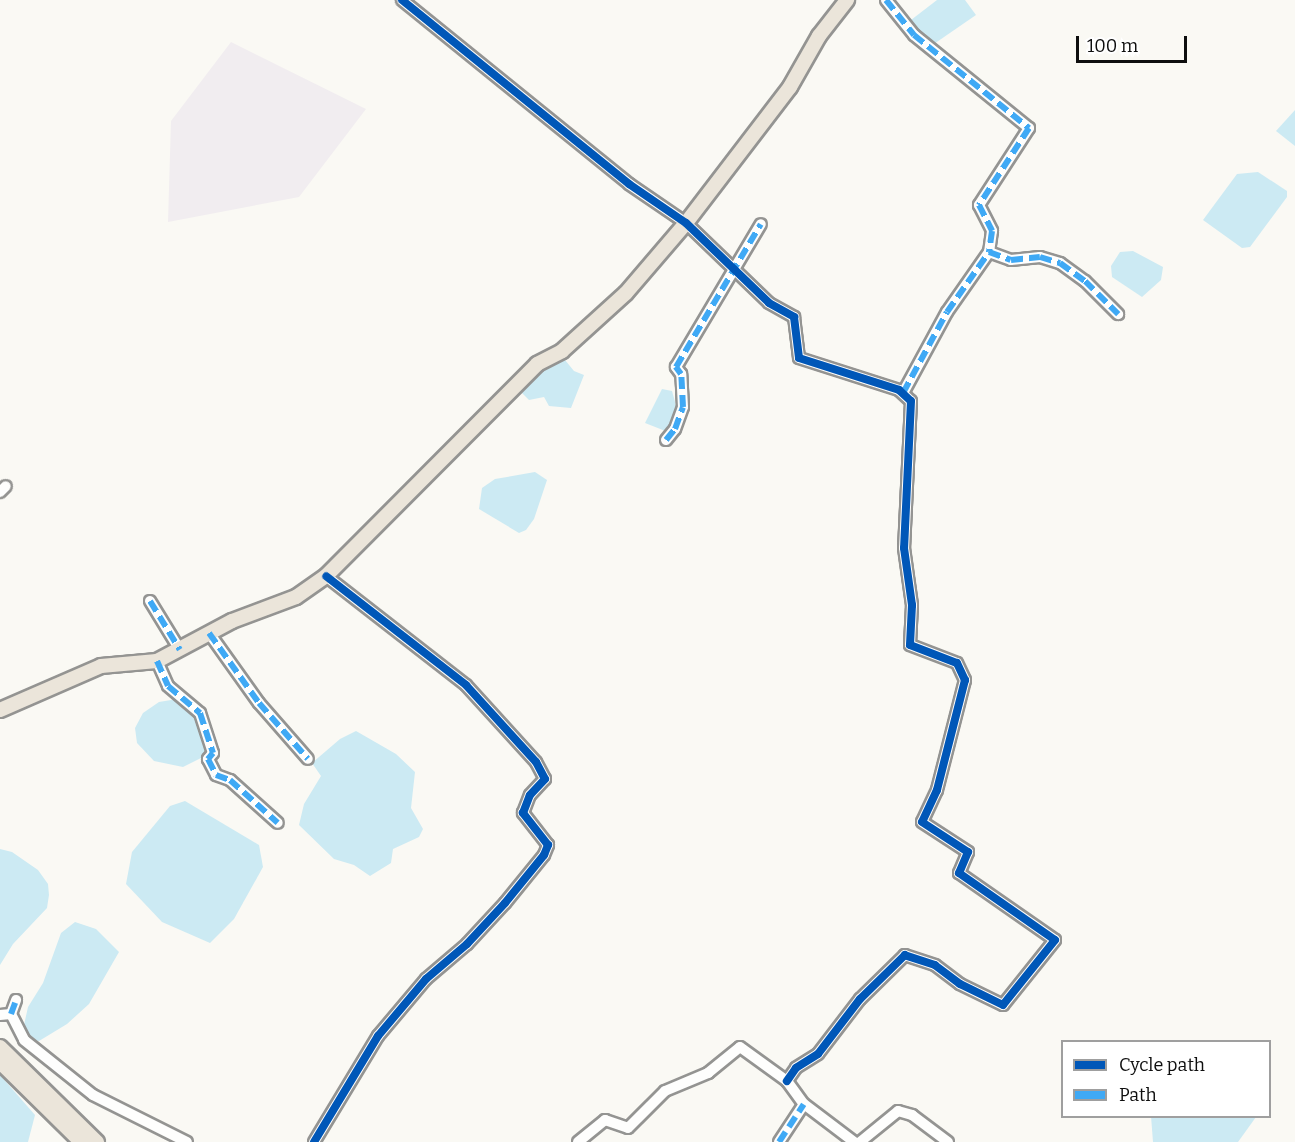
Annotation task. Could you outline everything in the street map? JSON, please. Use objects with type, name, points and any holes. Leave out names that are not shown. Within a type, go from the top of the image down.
[{"type":"main road","points":[[0,710],[101,666],[157,661],[209,633],[296,597],[326,576],[537,364],[562,351],[626,293],[686,224],[749,135],[789,87],[819,36],[847,0]]},
{"type":"main road","points":[[0,1047],[97,1142]]},
{"type":"main road","points":[[0,1062],[81,1142]]},
{"type":"street","points":[[402,0],[629,184],[686,224],[763,298],[794,316],[799,358],[903,393],[911,401],[904,548],[912,605],[910,645],[957,663],[965,680],[937,790],[922,822],[968,852],[959,873],[1055,940],[1003,1005],[960,984],[935,965],[905,955],[860,999],[818,1054],[796,1068],[787,1082]]},
{"type":"street","points":[[886,0],[914,35],[1029,128],[979,206],[992,231],[989,252],[947,312],[903,393]]},
{"type":"street","points":[[666,440],[675,429],[683,407],[681,374],[676,367],[761,224]]},
{"type":"street","points":[[989,252],[1011,260],[1040,257],[1060,263],[1085,280],[1118,314]]},
{"type":"street","points":[[314,1142],[378,1036],[426,979],[467,944],[505,903],[544,855],[548,845],[523,813],[530,795],[545,779],[536,762],[466,685],[326,576]]},
{"type":"street","points":[[150,601],[180,650]]},
{"type":"street","points":[[209,633],[259,703],[308,759]]},
{"type":"street","points":[[157,661],[168,686],[200,713],[213,753],[208,759],[216,775],[230,780],[278,823]]},
{"type":"street","points":[[16,1000],[6,1015],[24,1040],[93,1095],[187,1142]]},
{"type":"street","points":[[578,1142],[605,1120],[628,1128],[665,1091],[708,1073],[740,1047],[787,1082],[804,1104],[854,1142]]},
{"type":"street","points":[[779,1142],[804,1104]]},
{"type":"street","points":[[860,1142],[898,1111],[912,1115],[930,1137],[948,1142]]},
{"type":"shaded area","points":[[231,42],[366,109],[299,197],[168,222],[171,121]]},
{"type":"water","points":[[937,0],[965,0],[976,15],[931,46],[911,28],[911,20]]},
{"type":"water","points":[[1295,110],[1295,146],[1276,131]]},
{"type":"water","points":[[1258,172],[1287,191],[1287,197],[1250,247],[1242,248],[1203,220],[1237,174]]},
{"type":"water","points":[[1133,251],[1163,267],[1161,280],[1142,297],[1112,277],[1111,266],[1120,252]]},
{"type":"water","points":[[565,360],[574,371],[584,375],[571,408],[549,406],[544,397],[529,400],[521,392],[546,367]]},
{"type":"water","points":[[662,389],[672,391],[677,409],[677,418],[668,432],[645,423]]},
{"type":"water","points":[[535,472],[547,480],[534,519],[526,530],[519,533],[479,509],[482,488],[495,479]]},
{"type":"water","points":[[177,699],[193,710],[206,743],[205,756],[183,767],[154,761],[137,743],[135,728],[143,713],[159,702]]},
{"type":"water","points":[[356,731],[396,754],[415,772],[411,808],[423,829],[419,837],[393,849],[391,863],[370,876],[354,865],[334,859],[299,825],[304,804],[321,776],[312,763],[340,739]]},
{"type":"water","points":[[185,801],[259,845],[263,867],[234,919],[210,943],[162,922],[126,884],[132,852],[170,806]]},
{"type":"water","points":[[0,849],[12,852],[38,870],[48,884],[49,895],[47,908],[13,944],[0,965]]},
{"type":"water","points":[[75,922],[96,929],[119,952],[89,1004],[67,1024],[39,1041],[26,1039],[24,1025],[28,1007],[43,983],[61,933]]},
{"type":"water","points":[[0,1075],[35,1115],[28,1142],[0,1142]]},
{"type":"water","points":[[1151,1118],[1255,1118],[1238,1142],[1153,1142]]},
{"type":"marked path","points":[[886,0],[914,35],[1029,128],[979,205],[992,231],[989,252]]},
{"type":"marked path","points":[[666,440],[675,429],[683,407],[681,374],[676,367],[761,224]]},
{"type":"marked path","points":[[903,393],[947,312],[989,252],[1011,260],[1040,257],[1060,263],[1085,281],[1118,314]]},
{"type":"marked path","points":[[150,601],[180,650]]},
{"type":"marked path","points":[[209,633],[259,703],[308,759]]},
{"type":"marked path","points":[[157,661],[168,686],[200,713],[213,753],[208,759],[216,775],[230,780],[278,823]]},
{"type":"marked path","points":[[11,1014],[16,1000]]},
{"type":"marked path","points":[[779,1142],[804,1104]]},
{"type":"cycle path","points":[[402,0],[629,184],[686,223],[769,303],[794,317],[799,358],[899,390],[911,401],[904,548],[912,605],[910,645],[957,663],[965,680],[937,790],[922,822],[968,852],[959,873],[1055,940],[1003,1005],[960,984],[935,965],[905,955],[860,999],[818,1054],[796,1068],[787,1081]]},
{"type":"cycle path","points":[[314,1142],[378,1036],[426,979],[467,944],[505,903],[544,855],[548,845],[523,813],[530,795],[545,779],[536,762],[466,685],[326,576]]}]
